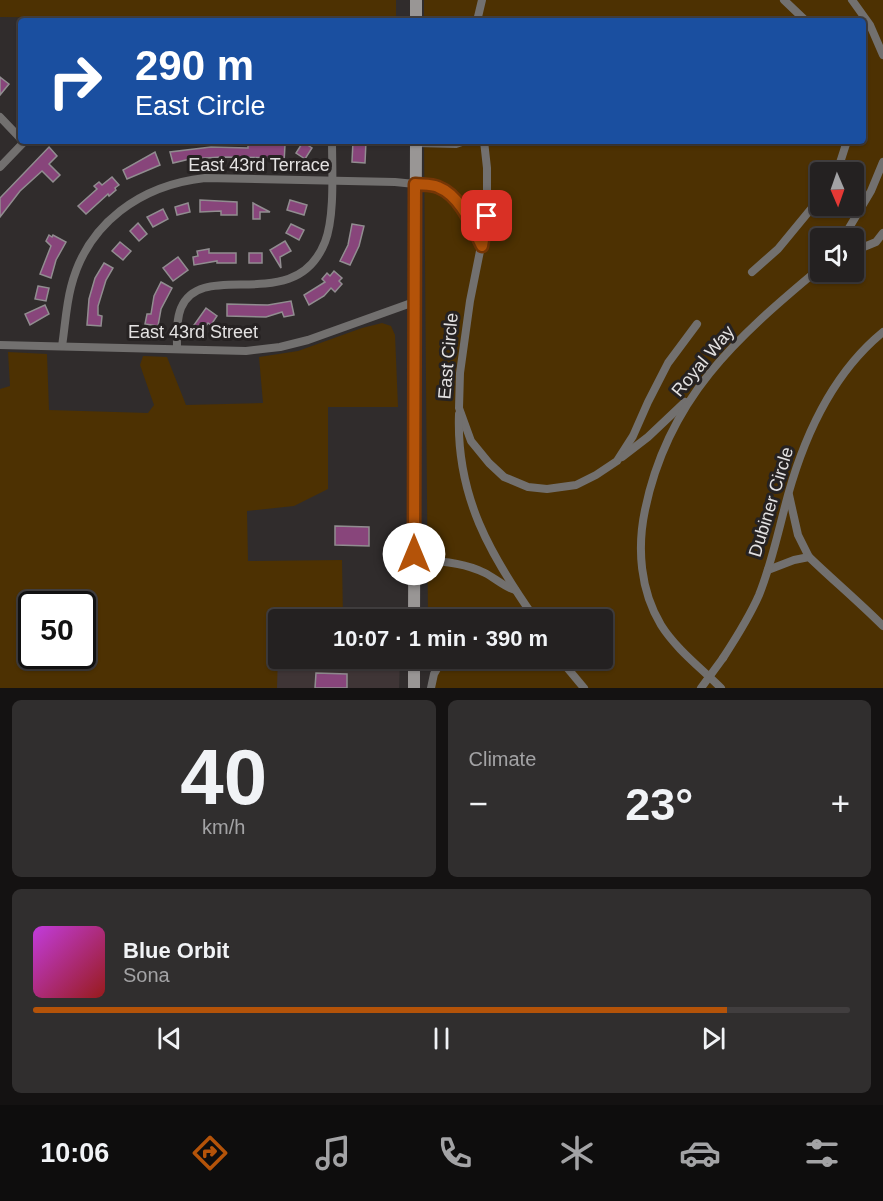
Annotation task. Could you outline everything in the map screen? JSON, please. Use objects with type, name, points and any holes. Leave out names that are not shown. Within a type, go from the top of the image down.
[{"type":"main road","points":[[416,0],[416,18]]},
{"type":"main road","points":[[414,609],[416,144]]},
{"type":"main road","points":[[414,669],[414,688]]},
{"type":"street","points":[[478,18],[482,0]]},
{"type":"street","points":[[784,0],[803,18]]},
{"type":"street","points":[[852,0],[865,18]]},
{"type":"street","points":[[866,19],[883,55]]},
{"type":"street","points":[[0,117],[18,136]]},
{"type":"street","points":[[0,167],[20,144]]},
{"type":"street","points":[[177,349],[180,311],[185,300],[199,289],[211,285],[268,285],[284,280],[309,266],[322,250],[328,233],[332,144]]},
{"type":"street","name":"East Circle","points":[[483,144],[487,168],[487,216],[470,301],[460,374],[459,408],[471,441],[504,477],[528,487],[546,489],[576,485],[617,461],[648,437],[690,397]]},
{"type":"street","points":[[840,162],[846,144]]},
{"type":"street","points":[[849,228],[872,191],[883,162]]},
{"type":"street","name":"East 43rd Terrace","points":[[62,346],[71,287],[81,257],[102,226],[133,201],[156,189],[196,179],[415,184]]},
{"type":"street","points":[[415,184],[440,188],[452,196],[467,216],[482,246]]},
{"type":"street","points":[[752,272],[778,249],[810,210]]},
{"type":"street","points":[[864,247],[876,242],[883,233]]},
{"type":"street","name":"Royal Way","points":[[720,688],[661,625],[646,591],[639,554],[642,521],[651,480],[666,441],[690,397],[728,351],[810,276]]},
{"type":"street","name":"East 43rd Street","points":[[0,345],[246,351],[280,347],[414,302]]},
{"type":"street","name":"East Circle","points":[[617,461],[633,436],[668,363],[697,324]]},
{"type":"street","name":"Dubiner Circle","points":[[700,688],[746,623],[768,570],[798,463],[826,401],[846,370],[883,332]]},
{"type":"street","points":[[459,408],[458,444],[474,516],[492,551],[528,609]]},
{"type":"street","points":[[789,492],[798,535],[809,557],[883,626]]},
{"type":"street","points":[[768,570],[809,557]]},
{"type":"street","points":[[414,561],[439,560],[466,566],[487,574],[515,590]]},
{"type":"street","points":[[431,687],[436,669]]},
{"type":"street","points":[[568,669],[584,688]]},
{"type":"shaded area","points":[[0,0],[396,0],[396,18],[0,17]]},
{"type":"shaded area","points":[[424,0],[883,0],[883,688],[435,688],[430,669],[613,669],[613,609],[428,609],[424,144],[866,144],[866,18],[424,18]]},
{"type":"shaded area","points":[[382,323],[391,326],[395,335],[398,407],[328,407],[328,489],[294,506],[247,511],[248,561],[342,560],[343,609],[268,609],[268,669],[278,669],[277,688],[0,688],[0,389],[10,386],[8,352],[47,354],[49,410],[148,413],[154,405],[140,365],[143,356],[167,357],[186,405],[263,403],[259,357],[298,351],[362,328]]},
{"type":"shaded area","points":[[277,669],[400,669],[399,688],[277,688]]},
{"type":"building","points":[[0,77],[9,84],[0,95]]},
{"type":"building","points":[[248,144],[285,145],[284,163],[278,163],[278,158],[222,157],[190,159],[173,163],[170,152],[211,147],[248,148]]},
{"type":"building","points":[[302,144],[312,148],[305,159],[296,153]]},
{"type":"building","points":[[353,144],[366,144],[365,163],[352,162]]},
{"type":"building","points":[[49,147],[57,156],[49,164],[60,175],[53,182],[42,171],[20,191],[0,217],[0,198]]},
{"type":"building","points":[[155,152],[160,165],[127,179],[123,170]]},
{"type":"building","points":[[112,177],[119,185],[115,188],[116,190],[109,196],[108,194],[86,214],[78,206],[97,189],[94,186],[99,182],[102,185]]},
{"type":"building","points":[[200,200],[237,202],[237,215],[221,215],[221,211],[200,212]]},
{"type":"building","points":[[290,200],[307,205],[304,215],[287,210]]},
{"type":"building","points":[[188,203],[190,212],[177,215],[175,207]]},
{"type":"building","points":[[253,203],[270,212],[260,212],[260,219],[253,219]]},
{"type":"building","points":[[163,209],[168,219],[153,227],[147,217]]},
{"type":"building","points":[[138,223],[147,234],[139,241],[130,231]]},
{"type":"building","points":[[291,224],[304,230],[299,240],[286,233]]},
{"type":"building","points":[[352,224],[364,226],[359,246],[350,265],[340,261],[348,245]]},
{"type":"building","points":[[49,235],[66,242],[56,260],[51,278],[40,274],[51,246],[46,241]]},
{"type":"building","points":[[285,241],[291,251],[280,257],[281,268],[270,250]]},
{"type":"building","points":[[120,242],[131,251],[123,260],[112,251]]},
{"type":"building","points":[[209,249],[209,253],[236,253],[236,263],[217,263],[217,261],[194,265],[193,257],[198,256],[197,251]]},
{"type":"building","points":[[249,253],[262,253],[262,263],[249,263]]},
{"type":"building","points":[[178,257],[188,270],[173,281],[163,268]]},
{"type":"building","points":[[104,263],[113,268],[106,280],[98,306],[98,315],[102,316],[101,326],[87,325],[89,299],[95,278]]},
{"type":"building","points":[[334,271],[342,278],[339,281],[342,284],[335,292],[331,288],[324,296],[309,305],[304,295],[325,282],[322,279],[327,273],[330,276]]},
{"type":"building","points":[[161,282],[172,288],[161,309],[158,326],[145,324],[147,314],[151,314],[154,296]]},
{"type":"building","points":[[38,286],[49,288],[46,301],[35,299]]},
{"type":"building","points":[[291,301],[294,315],[284,317],[282,312],[266,317],[227,316],[227,304],[268,305]]},
{"type":"building","points":[[45,305],[49,314],[30,325],[25,314]]},
{"type":"building","points":[[206,308],[217,316],[211,325],[208,323],[202,331],[194,325]]},
{"type":"building","points":[[335,526],[369,527],[369,546],[335,545]]},
{"type":"building","points":[[316,673],[347,674],[347,688],[315,688]]},
{"type":"route","points":[[414,554],[415,184],[434,186],[452,196],[467,216],[482,246],[487,216]]}]
